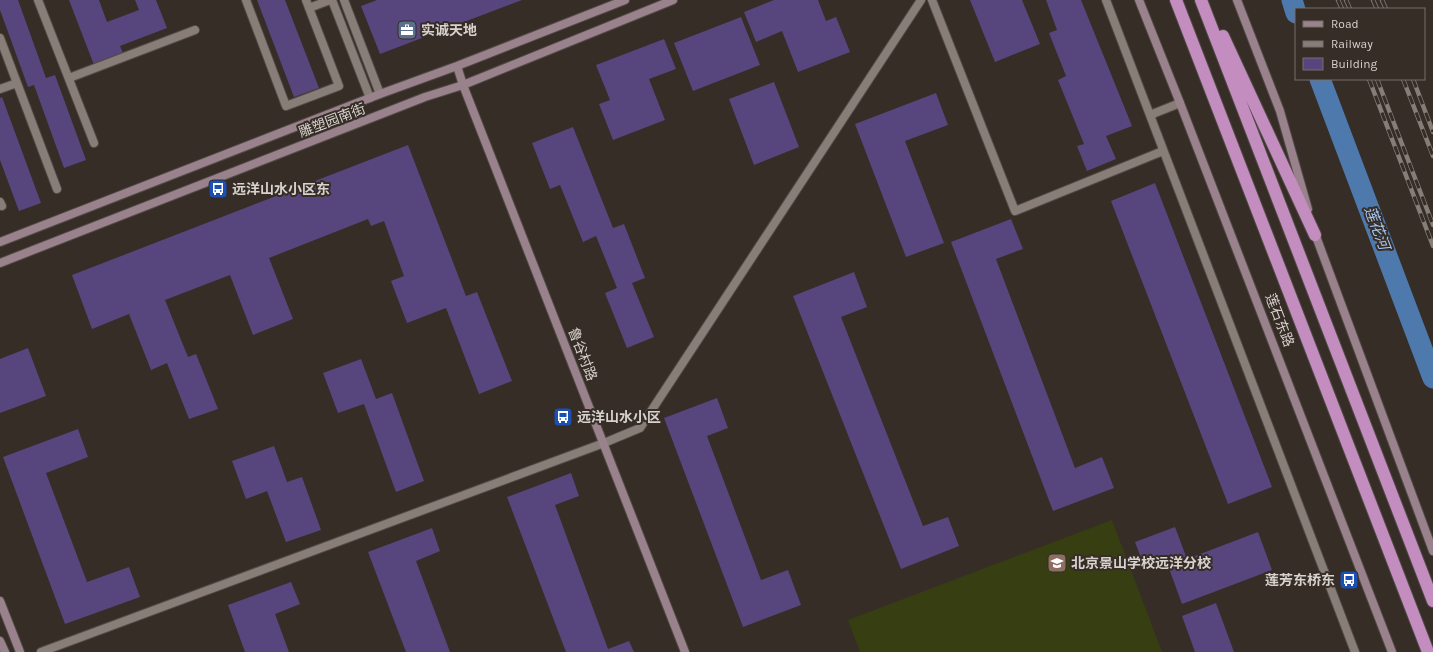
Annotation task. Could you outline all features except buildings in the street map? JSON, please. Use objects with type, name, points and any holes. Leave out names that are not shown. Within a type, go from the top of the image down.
[{"type":"highway","name":"莲石东路","points":[[1176,0],[1428,652]]},
{"type":"highway","points":[[1201,0],[1433,601]]},
{"type":"highway","points":[[1206,0],[1315,235]]},
{"type":"street","points":[[38,0],[94,143]]},
{"type":"street","points":[[246,0],[286,106],[339,86],[307,4],[331,0],[370,98]]},
{"type":"street","points":[[344,0],[380,94]]},
{"type":"street","name":"雕塑园南街","points":[[0,242],[625,0]]},
{"type":"street","name":"雕塑园南街","points":[[0,263],[418,100],[463,85],[673,0]]},
{"type":"street","points":[[41,652],[604,443],[640,428],[921,0]]},
{"type":"street","points":[[932,0],[1015,211],[1163,151]]},
{"type":"street","points":[[1106,0],[1355,652]]},
{"type":"street","name":"莲石东路","points":[[1139,0],[1392,652]]},
{"type":"street","points":[[1237,0],[1280,111],[1315,235],[1433,551]]},
{"type":"street","points":[[68,78],[195,30]]},
{"type":"street","points":[[0,38],[57,189]]},
{"type":"street","name":"鲁谷村路","points":[[457,66],[463,85],[685,652]]},
{"type":"street","points":[[0,89],[17,82]]},
{"type":"street","points":[[1150,116],[1180,103]]},
{"type":"street","points":[[0,601],[20,652]]},
{"type":"street","points":[[0,641],[4,652]]},
{"type":"green space","name":"北京景山学校远洋分校","points":[[1112,520],[1162,652],[860,652],[848,620]]},
{"type":"waterway","name":"莲花河","points":[[1292,0],[1295,10]]},
{"type":"waterway","name":"莲花河","points":[[1320,80],[1433,378]]},
{"type":"railway","points":[[1338,0],[1342,8]]},
{"type":"railway","points":[[1346,0],[1350,8]]},
{"type":"railway","points":[[1373,0],[1377,8]]},
{"type":"railway","points":[[1382,0],[1386,8]]},
{"type":"railway","points":[[1369,80],[1433,246]]},
{"type":"railway","points":[[1377,80],[1433,225]]},
{"type":"railway","points":[[1403,80],[1433,156]]},
{"type":"railway","points":[[1413,80],[1433,132]]},
{"type":"place","name":"实诚天地","points":[[407,30]]},
{"type":"place","name":"远洋山水小区东","points":[[218,189]]},
{"type":"place","name":"远洋山水小区","points":[[563,417]]},
{"type":"place","name":"北京景山学校远洋分校","points":[[1057,563]]},
{"type":"place","name":"莲芳东桥东","points":[[1349,580]]}]
